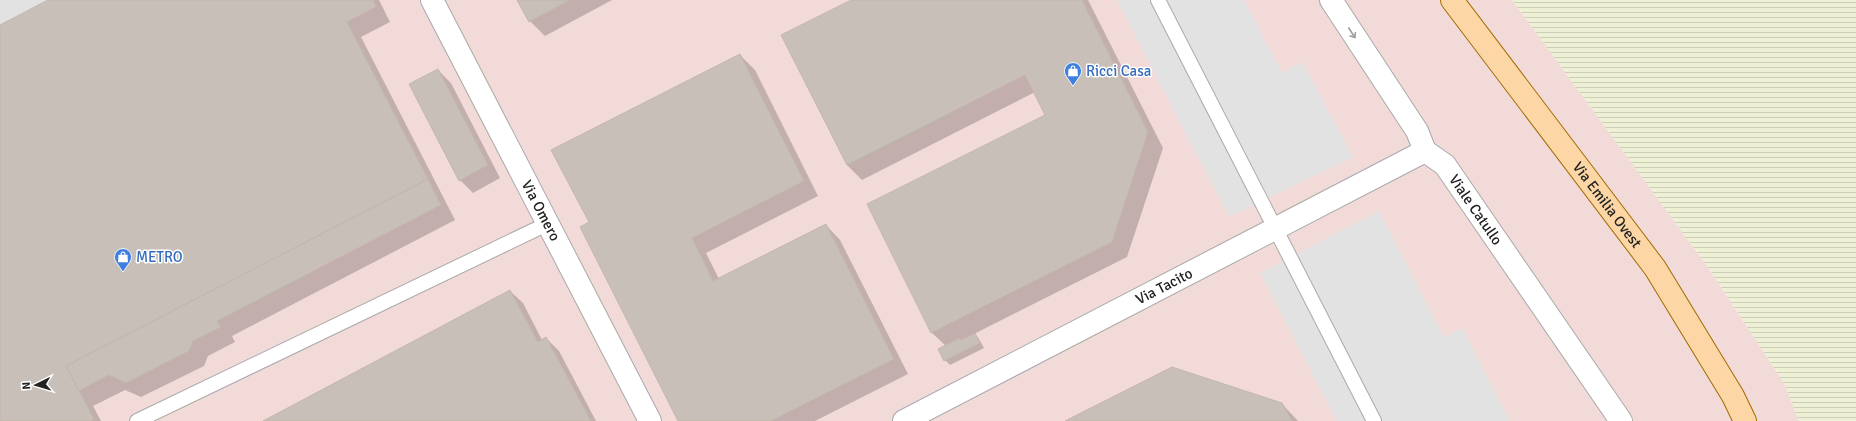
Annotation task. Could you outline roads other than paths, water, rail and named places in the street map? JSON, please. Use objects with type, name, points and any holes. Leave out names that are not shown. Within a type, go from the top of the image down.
[{"type":"main road","name":"Via Emilia Ovest","points":[[1452,0],[1655,268],[1733,396],[1745,421]]},
{"type":"street","name":"Via Omero","points":[[432,0],[650,421]]},
{"type":"street","points":[[1331,0],[1417,132],[1425,151]]},
{"type":"street","name":"Via Tacito","points":[[904,421],[1425,151]]},
{"type":"street","name":"Viale Catullo","points":[[1425,151],[1445,165],[1621,421]]},
{"type":"lane","points":[[1158,0],[1374,421]]},
{"type":"lane","points":[[137,421],[547,224]]},
{"type":"place","name":"Ricci Casa","points":[[1073,86]]},
{"type":"place","name":"METRO","points":[[123,272]]}]
